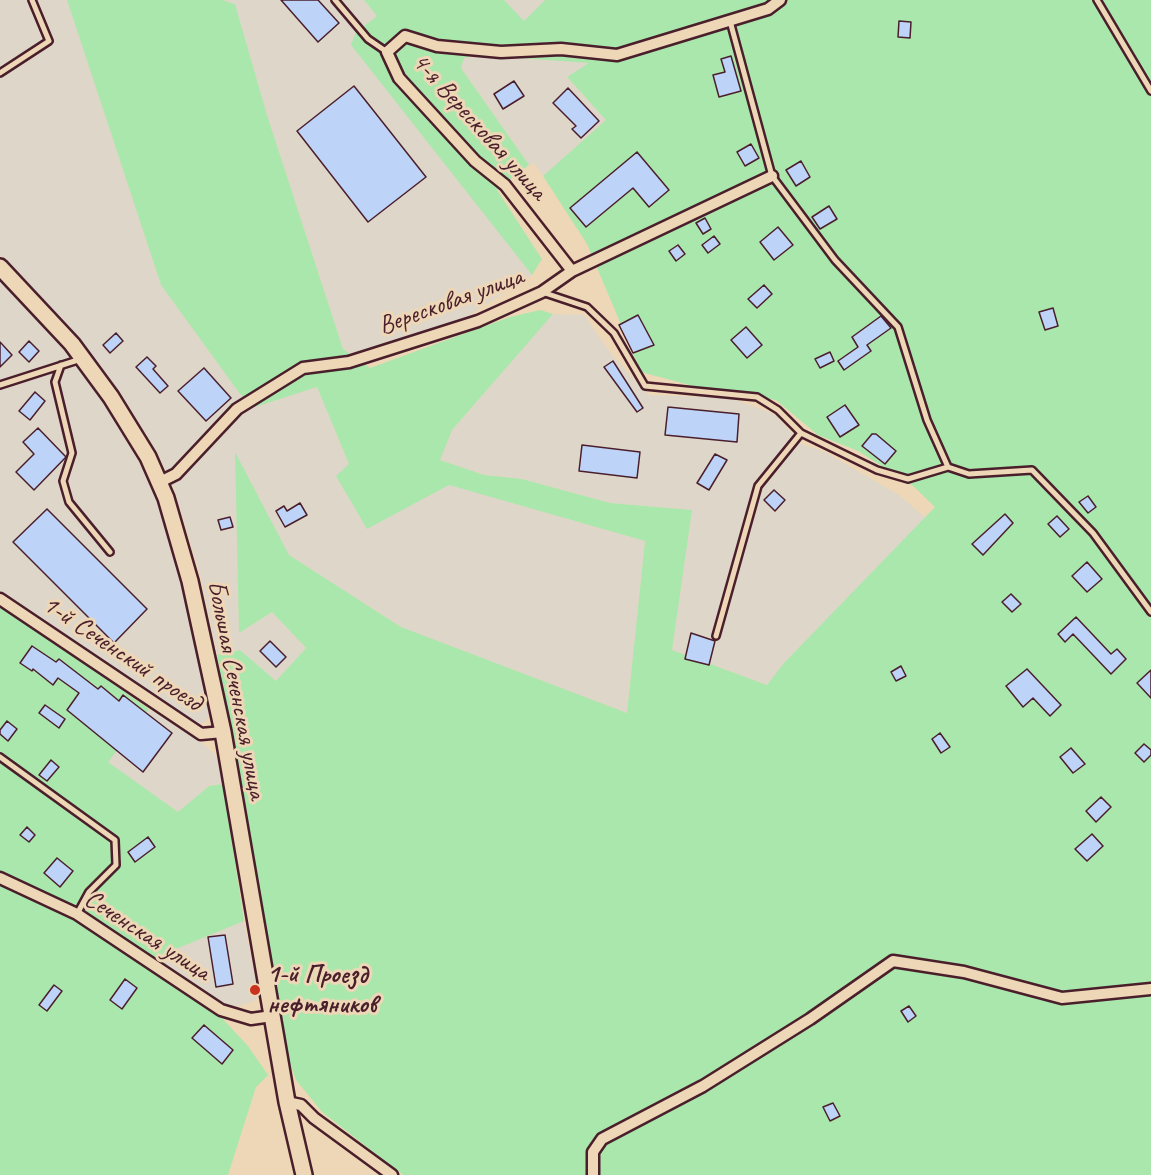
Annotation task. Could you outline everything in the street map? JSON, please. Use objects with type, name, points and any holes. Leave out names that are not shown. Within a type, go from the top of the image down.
[{"type":"street","name":"4-я Вересковая улица","points":[[572,272],[505,185],[475,161],[399,78],[387,52],[405,36],[437,46],[501,51],[561,49],[617,55],[768,9],[780,0]]},
{"type":"street","name":"Вересковая улица","points":[[160,482],[176,474],[237,410],[303,368],[349,362],[478,321],[542,292],[572,272],[772,176]]},
{"type":"street","name":"Большая Сеченская улица","points":[[0,267],[83,358],[111,397],[160,482],[190,581],[223,732],[287,1102],[304,1175]]},
{"type":"street","name":"1-й Сеченский проезд","points":[[0,599],[201,734],[223,732]]},
{"type":"street","name":"Сеченская улица","points":[[0,878],[76,914],[221,1010],[251,1019],[272,1016]]},
{"type":"street","points":[[593,1175],[592,1152],[603,1139],[703,1086],[810,1019],[893,962],[964,972],[1062,998],[1151,989]]},
{"type":"street","points":[[287,1102],[302,1105],[314,1118],[392,1175]]},
{"type":"lane","points":[[0,73],[49,42],[32,0]]},
{"type":"lane","points":[[335,0],[368,39],[387,52]]},
{"type":"lane","points":[[1097,0],[1151,91]]},
{"type":"lane","points":[[730,21],[772,176],[835,260],[898,327],[927,420],[948,467]]},
{"type":"lane","points":[[542,292],[587,307],[614,333],[645,386],[757,397],[778,410],[801,433],[877,470],[908,478],[948,467],[969,474],[1032,470],[1093,533],[1151,612]]},
{"type":"lane","points":[[0,385],[83,358]]},
{"type":"lane","points":[[61,365],[55,382],[72,453],[63,481],[69,502],[110,552]]},
{"type":"lane","points":[[716,636],[758,486],[801,433]]},
{"type":"lane","points":[[0,757],[115,840],[116,865],[89,892],[76,914]]},
{"type":"shaded area","points":[[0,0],[67,0],[161,285],[240,394],[255,407],[317,387],[349,464],[448,484],[645,541],[627,713],[401,627],[289,555],[235,454],[239,633],[272,612],[306,648],[276,681],[240,650],[217,655],[201,578],[175,492],[157,452],[118,390],[81,344],[0,256]]},
{"type":"shaded area","points":[[222,0],[364,0],[377,16],[356,32],[352,45],[532,275],[462,320],[352,355],[343,349],[267,115],[235,4]]},
{"type":"shaded area","points":[[504,0],[545,0],[524,22]]},
{"type":"shaded area","points":[[474,55],[590,63],[567,78],[606,120],[543,176],[534,163],[529,165],[461,68],[464,58]]},
{"type":"shaded area","points":[[0,277],[66,349],[104,399],[154,490],[183,586],[210,713],[205,722],[197,725],[156,702],[0,595]]},
{"type":"shaded area","points":[[553,314],[584,315],[611,354],[648,395],[731,398],[776,415],[801,444],[825,452],[899,495],[926,518],[784,663],[767,685],[672,650],[692,510],[610,503],[522,479],[484,475],[440,460],[452,430]]},
{"type":"shaded area","points":[[149,709],[202,743],[216,755],[223,784],[209,786],[178,812],[107,762]]},
{"type":"shaded area","points":[[244,921],[259,996],[252,1002],[238,1006],[222,1005],[154,958]]},
{"type":"green space","points":[[67,0],[222,0],[235,4],[267,115],[343,349],[370,368],[510,317],[540,310],[553,314],[452,430],[440,460],[484,475],[522,479],[610,503],[692,510],[672,650],[767,685],[784,663],[935,507],[913,486],[858,451],[818,435],[776,400],[693,386],[641,372],[587,244],[543,176],[606,120],[567,77],[589,63],[474,55],[464,58],[461,68],[529,165],[497,190],[542,259],[532,275],[351,45],[356,32],[377,16],[364,0],[504,0],[524,21],[545,0],[1151,0],[1151,1175],[403,1175],[322,1112],[296,1080],[286,1051],[217,655],[240,650],[276,681],[306,648],[272,612],[239,633],[235,452],[289,555],[401,627],[627,713],[645,541],[449,485],[367,529],[336,476],[349,464],[317,387],[255,407],[240,394],[161,285]]},
{"type":"green space","points":[[0,605],[149,709],[108,762],[178,812],[209,786],[223,784],[244,921],[154,958],[75,908],[0,871]]},
{"type":"green space","points":[[0,884],[73,919],[113,944],[219,1015],[248,1046],[268,1075],[256,1087],[228,1175],[0,1175]]},
{"type":"building","points":[[281,0],[318,0],[339,23],[318,42]]},
{"type":"building","points":[[899,21],[911,22],[910,38],[898,37]]},
{"type":"building","points":[[731,56],[741,91],[719,97],[713,75],[725,72],[721,59]]},
{"type":"building","points":[[514,81],[524,96],[503,109],[494,94]]},
{"type":"building","points":[[354,86],[426,177],[368,222],[297,131]]},
{"type":"building","points":[[568,88],[599,121],[581,138],[572,129],[576,126],[553,103]]},
{"type":"building","points":[[751,144],[759,158],[745,166],[737,152]]},
{"type":"building","points":[[637,152],[669,190],[649,207],[633,188],[586,227],[570,208]]},
{"type":"building","points":[[801,161],[810,177],[796,186],[786,170]]},
{"type":"building","points":[[829,206],[837,219],[820,229],[812,217]]},
{"type":"building","points":[[705,218],[711,229],[703,234],[696,223]]},
{"type":"building","points":[[778,227],[793,245],[774,260],[760,242]]},
{"type":"building","points":[[714,236],[720,244],[708,253],[702,245]]},
{"type":"building","points":[[678,245],[685,254],[676,261],[669,251]]},
{"type":"building","points":[[764,285],[772,294],[757,308],[748,299]]},
{"type":"building","points":[[1053,308],[1058,326],[1045,330],[1039,312]]},
{"type":"building","points":[[638,315],[654,345],[633,353],[619,325]]},
{"type":"building","points":[[881,316],[891,328],[867,345],[871,351],[844,370],[838,361],[858,347],[852,337]]},
{"type":"building","points":[[746,327],[762,345],[747,358],[731,340]]},
{"type":"building","points":[[116,333],[123,341],[110,353],[103,345]]},
{"type":"building","points":[[29,341],[39,351],[29,362],[19,352]]},
{"type":"building","points":[[0,342],[12,355],[0,367]]},
{"type":"building","points":[[830,352],[834,361],[820,368],[815,359]]},
{"type":"building","points":[[147,357],[156,366],[153,369],[168,386],[160,393],[136,367]]},
{"type":"building","points":[[613,361],[643,408],[637,412],[604,367]]},
{"type":"building","points":[[204,368],[231,398],[206,421],[178,391]]},
{"type":"building","points":[[35,392],[45,401],[30,420],[19,411]]},
{"type":"building","points":[[845,405],[859,425],[840,437],[827,417]]},
{"type":"building","points":[[668,407],[739,414],[737,442],[665,435]]},
{"type":"building","points":[[38,428],[66,457],[34,490],[16,472],[34,454],[23,442]]},
{"type":"building","points":[[872,434],[876,434],[896,451],[885,464],[862,446]]},
{"type":"building","points":[[582,445],[640,452],[637,478],[579,471]]},
{"type":"building","points":[[715,454],[727,460],[709,490],[697,483]]},
{"type":"building","points":[[774,490],[785,500],[775,511],[764,500]]},
{"type":"building","points":[[1088,496],[1096,507],[1088,513],[1079,502]]},
{"type":"building","points":[[300,503],[307,515],[285,527],[276,511],[284,506],[287,511]]},
{"type":"building","points":[[47,509],[147,609],[114,643],[13,542]]},
{"type":"building","points":[[1005,514],[1013,523],[983,555],[972,544]]},
{"type":"building","points":[[1057,516],[1069,529],[1060,537],[1048,524]]},
{"type":"building","points":[[230,517],[233,527],[221,530],[218,520]]},
{"type":"building","points":[[1087,562],[1102,579],[1087,592],[1072,576]]},
{"type":"building","points":[[1011,594],[1021,604],[1012,612],[1002,602]]},
{"type":"building","points":[[1076,617],[1111,654],[1117,649],[1126,659],[1111,674],[1073,634],[1065,642],[1058,634]]},
{"type":"building","points":[[691,633],[715,641],[709,665],[685,659]]},
{"type":"building","points":[[270,641],[286,657],[276,667],[260,651]]},
{"type":"building","points":[[32,646],[56,662],[59,659],[98,689],[101,686],[119,701],[123,695],[172,733],[143,772],[67,710],[79,693],[58,678],[53,685],[33,669],[32,671],[20,663]]},
{"type":"building","points":[[901,666],[906,676],[896,681],[891,672]]},
{"type":"building","points":[[1027,669],[1061,705],[1050,716],[1033,698],[1023,707],[1006,686]]},
{"type":"building","points":[[1151,670],[1151,698],[1137,683]]},
{"type":"building","points":[[45,705],[65,719],[59,728],[39,713]]},
{"type":"building","points":[[7,721],[17,729],[8,741],[0,734],[0,730]]},
{"type":"building","points":[[940,733],[950,747],[941,753],[932,739]]},
{"type":"building","points":[[1144,744],[1151,750],[1151,755],[1144,762],[1135,753]]},
{"type":"building","points":[[1071,748],[1085,764],[1073,773],[1060,757]]},
{"type":"building","points":[[51,760],[59,767],[47,781],[39,775]]},
{"type":"building","points":[[1101,797],[1111,807],[1096,822],[1086,811]]},
{"type":"building","points":[[27,827],[35,835],[29,842],[20,835]]},
{"type":"building","points":[[1092,834],[1103,846],[1087,861],[1075,849]]},
{"type":"building","points":[[148,837],[155,847],[135,862],[128,852]]},
{"type":"building","points":[[57,858],[73,871],[60,887],[44,873]]},
{"type":"building","points":[[225,935],[233,984],[216,987],[208,937]]},
{"type":"building","points":[[125,979],[137,988],[122,1009],[110,1000]]},
{"type":"building","points":[[54,985],[62,991],[47,1011],[39,1005]]},
{"type":"building","points":[[909,1006],[916,1016],[908,1022],[901,1011]]},
{"type":"building","points":[[204,1025],[233,1050],[222,1064],[192,1038]]},
{"type":"building","points":[[833,1103],[840,1116],[830,1121],[823,1107]]},
{"type":"place","name":"1-й Проезд нефтяников","points":[[255,990]]}]
